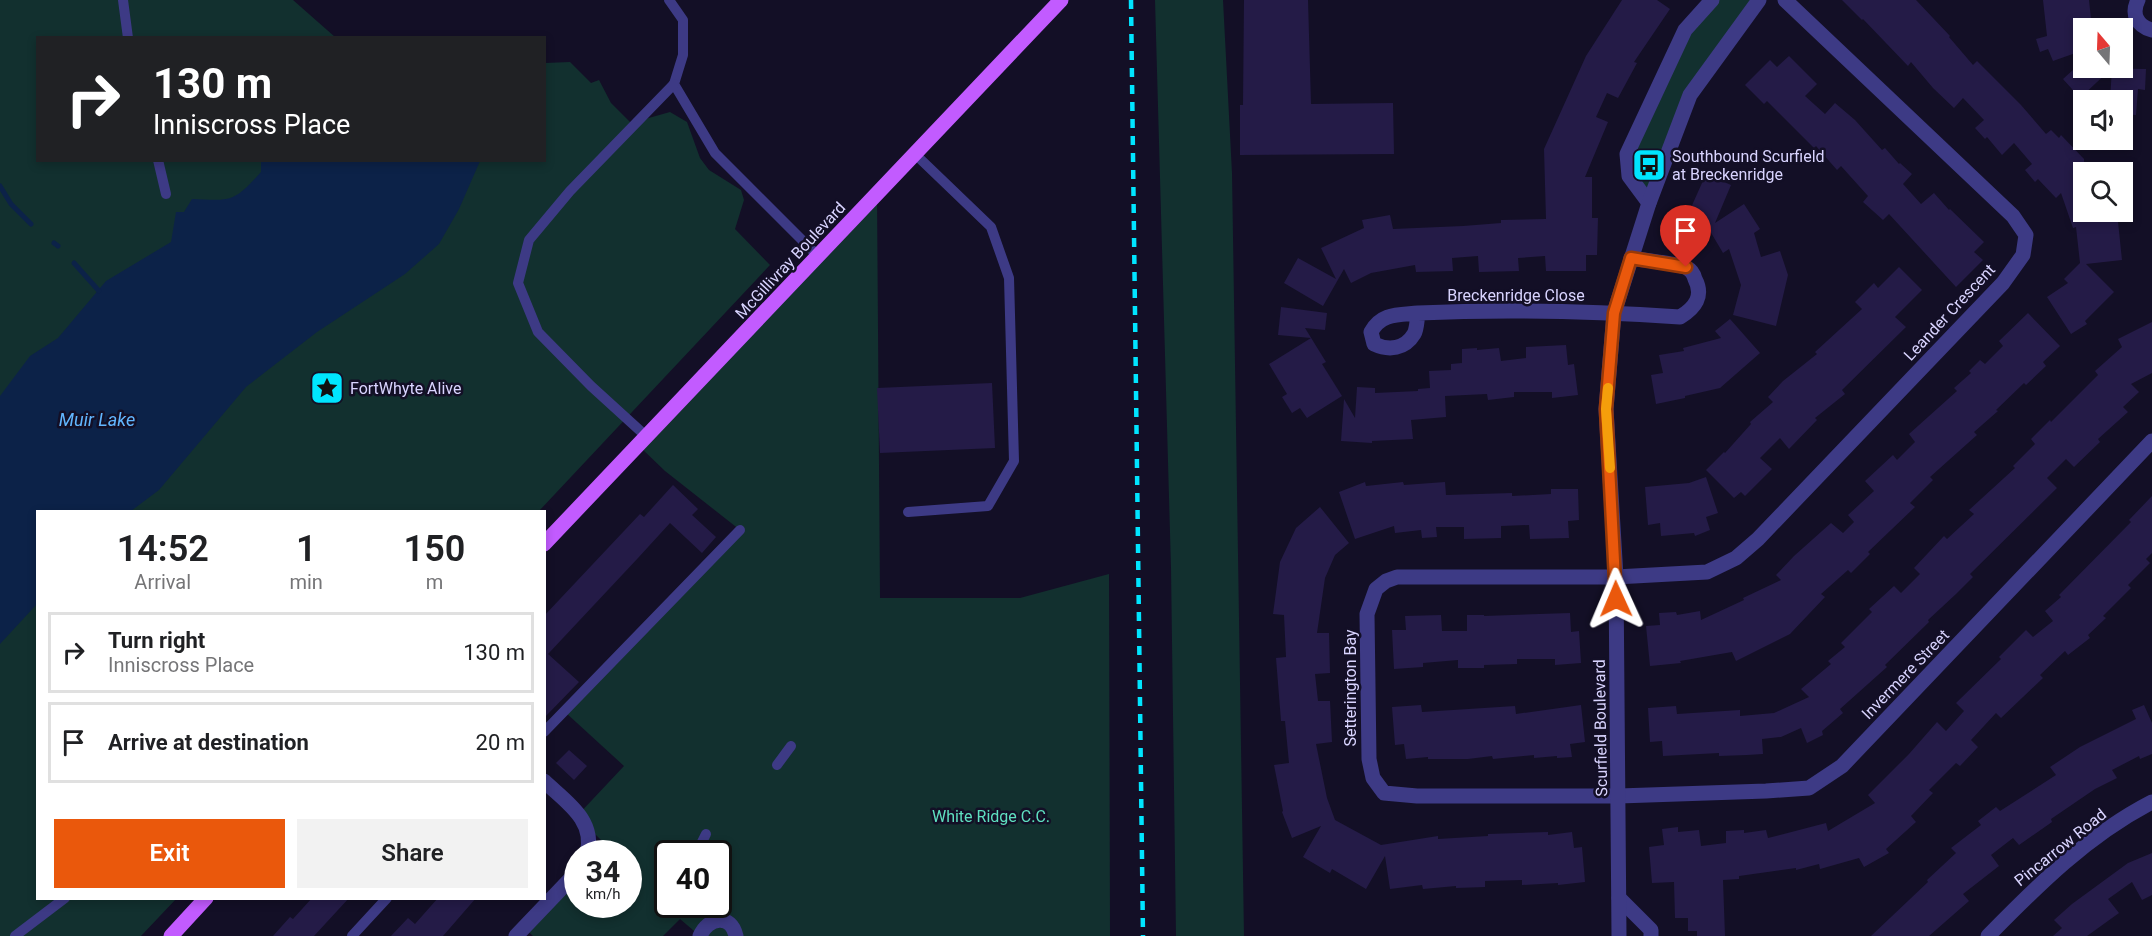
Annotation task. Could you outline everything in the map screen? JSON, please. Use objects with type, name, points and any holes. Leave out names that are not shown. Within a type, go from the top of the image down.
[{"type":"main road","name":"McGillivray Boulevard","points":[[546,542],[1061,0]]},
{"type":"main road","points":[[171,936],[204,900]]},
{"type":"street","points":[[1649,203],[1629,176],[1627,154],[1685,30],[1712,0]]},
{"type":"street","name":"Scurfield Boulevard","points":[[1619,936],[1616,577],[1606,409],[1614,313],[1649,203],[1690,95],[1759,0]]},
{"type":"street","name":"Leander Crescent","points":[[1616,577],[1707,572],[1736,558],[1758,539],[2003,283],[2023,255],[2025,235],[2013,216],[1785,0]]},
{"type":"street","points":[[2138,0],[2134,12],[2136,19],[2145,28],[2152,30]]},
{"type":"street","name":"Breckenridge Close","points":[[1418,313],[1469,310],[1614,313],[1680,317],[1694,307],[1699,299],[1697,283],[1686,267],[1631,258]]},
{"type":"street","name":"Invermere Street","points":[[1618,796],[1809,788],[1842,766],[2152,441]]},
{"type":"street","name":"Setterington Bay","points":[[1616,577],[1426,576],[1397,577],[1386,581],[1376,589],[1367,614],[1368,748],[1373,778],[1384,793],[1417,796],[1618,796]]},
{"type":"street","points":[[546,783],[576,810],[587,825],[588,840]]},
{"type":"street","name":"Pincarrow Road","points":[[1996,933],[2026,896],[2069,857],[2102,832],[2152,802]]},
{"type":"street","points":[[516,936],[564,886]]},
{"type":"street","points":[[1619,898],[1651,930],[1651,936]]},
{"type":"street","points":[[700,936],[704,927],[713,921],[723,921],[728,924],[736,936]]},
{"type":"lane","points":[[123,0],[128,36]]},
{"type":"lane","points":[[647,437],[591,386],[538,332],[518,283],[529,240],[570,191],[674,84],[683,55],[683,20],[669,0]]},
{"type":"lane","points":[[674,84],[715,153],[818,256]]},
{"type":"lane","points":[[908,512],[988,506],[1014,461],[1009,278],[991,227],[915,154]]},
{"type":"lane","points":[[158,162],[166,194]]},
{"type":"lane","points":[[546,730],[740,530]]},
{"type":"lane","points":[[777,765],[791,746]]},
{"type":"lane","points":[[703,840],[706,834]]},
{"type":"lane","points":[[15,936],[61,900]]},
{"type":"lane","points":[[352,936],[385,900]]},
{"type":"green space","name":"FortWhyte Alive","points":[[0,0],[293,0],[334,36],[36,36],[36,162],[546,162],[546,63],[570,62],[591,83],[599,80],[611,103],[631,123],[670,112],[687,122],[700,158],[709,170],[741,190],[744,200],[735,229],[770,265],[540,510],[36,510],[36,900],[175,900],[141,936],[0,936]]},
{"type":"green space","points":[[1155,0],[1223,0],[1232,173],[1244,936],[1176,936],[1171,568]]},
{"type":"green space","points":[[1712,0],[1759,0],[1690,95],[1649,203],[1627,154],[1685,30]]},
{"type":"green space","name":"White Ridge C.C.","points":[[877,194],[880,598],[1020,598],[1109,574],[1110,936],[700,936],[680,919],[663,936],[533,936],[521,925],[564,879],[564,918],[642,918],[642,840],[601,840],[577,816],[624,766],[565,712],[740,530],[665,471],[639,446]]},
{"type":"water","name":"Muir Lake","points":[[261,162],[480,162],[459,209],[439,244],[405,274],[317,332],[246,387],[159,490],[132,510],[36,510],[36,605],[0,644],[0,396],[30,356],[58,338],[106,281],[171,242],[176,212],[184,212],[192,199],[231,198],[261,172]]},
{"type":"building","points":[[1244,0],[1308,0],[1311,104],[1393,103],[1394,154],[1240,155]]},
{"type":"building","points":[[1622,0],[1657,0],[1670,9],[1634,62],[1637,63],[1618,98],[1607,93],[1596,117],[1608,122],[1585,177],[1592,177],[1592,218],[1598,218],[1597,255],[1586,255],[1586,271],[1546,271],[1545,256],[1518,258],[1519,271],[1479,272],[1478,256],[1452,258],[1453,271],[1416,272],[1415,265],[1371,273],[1351,283],[1344,269],[1323,306],[1284,283],[1298,258],[1336,279],[1321,248],[1364,228],[1362,220],[1390,215],[1393,229],[1501,223],[1501,220],[1546,219],[1544,149],[1586,56]]},
{"type":"building","points":[[1842,0],[1916,0],[1950,36],[1973,65],[1977,61],[2046,134],[2051,130],[2059,138],[2061,135],[2084,159],[2084,162],[2073,162],[2073,222],[2118,222],[2122,260],[2086,264],[2114,292],[2085,321],[2087,324],[2071,334],[2047,297],[2068,283],[2064,279],[2080,263],[2076,227],[2073,228],[2061,193],[2056,198],[2038,179],[2035,182],[2025,170],[2032,164],[2014,143],[2002,155],[1987,137],[1985,139],[1975,128],[1984,120],[1963,98],[1954,108],[1911,62],[1908,66]]},
{"type":"building","points":[[2043,0],[2089,0],[2091,18],[2073,18],[2073,54],[2053,61],[2048,49],[2040,52],[2036,39],[2047,36]]},
{"type":"building","points":[[1789,56],[1817,84],[1805,96],[1825,114],[1835,103],[1855,120],[1882,150],[1885,148],[1899,164],[1912,174],[1903,184],[1921,204],[1934,193],[1984,242],[1974,252],[1983,260],[1956,287],[1889,214],[1883,220],[1863,202],[1868,196],[1841,166],[1837,170],[1816,146],[1814,148],[1767,101],[1764,104],[1745,85],[1770,60],[1777,67]]},
{"type":"building","points":[[2133,69],[2146,69],[2145,90],[2138,89],[2136,115],[2133,115],[2133,90],[2111,90],[2111,78],[2133,78]]},
{"type":"building","points":[[2073,70],[2073,78],[2101,78],[2089,90],[2073,90],[2063,79]]},
{"type":"building","points":[[1706,174],[1731,185],[1715,223],[1744,204],[1760,229],[1754,233],[1761,257],[1780,251],[1788,275],[1776,326],[1733,315],[1741,285],[1729,249],[1723,253],[1710,231],[1685,221]]},
{"type":"building","points":[[1899,267],[1922,290],[1895,317],[1906,327],[1842,390],[1845,394],[1815,418],[1817,420],[1789,449],[1780,438],[1760,458],[1772,469],[1745,496],[1741,492],[1734,498],[1706,470],[1725,453],[1751,424],[1750,422],[1773,402],[1768,397],[1783,381],[1817,354],[1815,352],[1862,309],[1855,302],[1874,283],[1878,288]]},
{"type":"building","points":[[1281,307],[1327,313],[1325,330],[1305,328],[1326,362],[1322,364],[1342,396],[1307,418],[1300,408],[1292,413],[1282,397],[1287,394],[1269,364],[1311,338],[1278,335]]},
{"type":"building","points":[[2028,313],[2060,346],[2043,362],[2046,366],[2026,385],[2024,383],[1974,432],[1977,435],[1930,477],[1933,480],[1910,503],[1915,507],[1868,552],[1870,554],[1851,573],[1848,570],[1821,594],[1825,597],[1790,634],[1736,661],[1732,652],[1680,661],[1681,663],[1650,666],[1646,626],[1660,625],[1659,613],[1676,612],[1677,615],[1700,611],[1701,620],[1781,580],[1776,575],[1831,523],[1843,533],[1854,522],[1848,515],[1874,491],[1865,481],[1893,455],[1897,460],[1915,442],[1909,434],[1957,391],[1954,388],[1971,373],[1969,371],[1980,360],[1985,364],[2003,346],[1999,341]]},
{"type":"building","points":[[1730,319],[1760,353],[1720,388],[1656,404],[1651,375],[1663,373],[1659,355],[1684,351],[1683,348],[1721,338],[1715,331]]},
{"type":"building","points":[[2152,322],[2152,373],[2131,384],[2139,392],[2123,407],[2128,412],[2098,439],[2100,442],[2074,467],[2066,459],[2047,478],[2057,488],[1970,574],[1973,577],[1885,665],[1887,667],[1840,709],[1843,713],[1822,731],[1823,735],[1807,743],[1801,728],[1781,737],[1762,739],[1763,754],[1747,755],[1719,756],[1719,753],[1663,756],[1662,741],[1650,742],[1648,708],[1676,706],[1677,714],[1740,710],[1740,716],[1774,713],[1809,697],[1801,689],[1831,664],[1828,661],[1845,647],[1841,643],[1872,612],[1869,609],[1894,586],[1901,593],[1920,574],[1914,568],[1944,536],[1947,539],[1974,514],[1969,510],[2015,468],[2013,466],[2035,444],[2031,439],[2098,375],[2095,371],[2122,347],[2118,339]]},
{"type":"building","points":[[1566,345],[1568,365],[1574,364],[1578,395],[1552,398],[1552,392],[1514,392],[1514,397],[1488,400],[1487,394],[1445,396],[1446,417],[1411,420],[1413,439],[1372,441],[1372,443],[1341,441],[1344,399],[1355,418],[1357,387],[1375,388],[1375,393],[1418,391],[1418,389],[1430,388],[1429,371],[1451,370],[1451,364],[1462,363],[1462,349],[1499,348],[1501,361],[1526,358],[1526,347]]},
{"type":"building","points":[[992,383],[995,448],[880,453],[877,388]]},
{"type":"building","points":[[1706,477],[1718,513],[1706,517],[1710,530],[1695,536],[1694,533],[1661,536],[1660,523],[1648,525],[1645,487],[1689,483]]},
{"type":"building","points":[[1365,482],[1366,486],[1403,482],[1404,485],[1445,482],[1446,495],[1512,493],[1512,496],[1551,494],[1551,489],[1578,489],[1579,520],[1568,521],[1569,538],[1530,539],[1529,525],[1501,526],[1501,538],[1464,539],[1464,527],[1436,527],[1437,537],[1422,538],[1421,530],[1395,533],[1394,526],[1355,539],[1339,492]]},
{"type":"building","points":[[673,485],[698,509],[692,515],[716,537],[702,553],[670,523],[548,654],[579,682],[546,716],[546,614],[640,514],[644,517]]},
{"type":"building","points":[[2152,496],[2152,553],[2146,559],[2150,563],[2128,585],[2131,588],[2103,616],[2106,618],[2088,635],[2090,638],[2068,655],[2065,651],[2040,675],[2043,678],[2001,718],[1996,713],[1971,740],[1978,747],[1960,766],[1956,763],[1929,790],[1933,793],[1911,816],[1916,822],[1886,849],[1889,853],[1864,867],[1859,858],[1820,869],[1819,864],[1796,870],[1796,868],[1723,880],[1725,936],[1697,936],[1697,931],[1688,931],[1688,918],[1675,918],[1674,882],[1652,883],[1649,847],[1664,845],[1662,829],[1678,827],[1678,832],[1699,830],[1701,846],[1726,843],[1726,831],[1744,830],[1744,833],[1766,830],[1768,838],[1826,823],[1828,831],[1875,803],[1868,795],[1937,722],[1946,731],[1964,711],[1956,703],[2001,659],[1999,657],[2026,630],[2033,637],[2053,621],[2045,611],[2131,522],[2129,520]]},
{"type":"building","points":[[1320,507],[1349,543],[1335,555],[1325,578],[1317,633],[1329,633],[1330,673],[1315,674],[1318,701],[1330,701],[1332,742],[1316,744],[1327,798],[1335,820],[1381,845],[1438,836],[1438,839],[1488,836],[1488,834],[1548,832],[1548,835],[1572,832],[1574,848],[1582,847],[1585,882],[1522,885],[1522,880],[1485,881],[1485,887],[1456,888],[1456,886],[1423,889],[1422,885],[1390,889],[1385,856],[1366,889],[1332,869],[1330,873],[1303,857],[1321,826],[1292,838],[1282,812],[1274,765],[1289,763],[1285,721],[1281,721],[1276,658],[1286,657],[1284,615],[1273,614],[1280,562],[1296,528]]},
{"type":"building","points":[[1570,613],[1571,632],[1579,631],[1581,663],[1555,665],[1555,659],[1517,659],[1517,664],[1458,668],[1458,660],[1423,663],[1423,667],[1394,669],[1392,630],[1406,630],[1405,616],[1441,615],[1442,631],[1467,631],[1467,615]]},
{"type":"building","points":[[1421,705],[1422,712],[1515,706],[1516,714],[1581,705],[1585,742],[1570,744],[1572,757],[1534,758],[1534,755],[1493,759],[1492,756],[1468,759],[1428,759],[1428,757],[1406,759],[1404,744],[1395,745],[1392,707]]},
{"type":"building","points":[[2144,705],[2152,723],[2152,754],[2140,759],[2139,756],[2112,770],[2117,778],[2095,789],[2051,819],[2052,822],[2019,845],[2013,838],[1991,855],[1999,866],[1963,894],[1969,901],[1929,936],[1871,936],[1956,853],[1951,848],[1981,825],[1978,821],[1996,807],[2000,811],[2056,775],[2050,767],[2080,747],[2136,719],[2132,710]]},
{"type":"building","points":[[569,750],[587,766],[574,780],[556,763]]},
{"type":"building","points":[[2152,853],[2152,895],[2142,900],[2132,882],[2108,899],[2119,913],[2087,936],[2053,936],[2062,928],[2054,920],[2072,904],[2128,863]]},
{"type":"building","points":[[310,900],[347,900],[314,936],[273,936],[290,917],[293,919]]},
{"type":"building","points":[[436,900],[474,900],[443,936],[391,936],[408,918],[415,924]]},
{"type":"waterway","points":[[0,186],[11,204],[31,224]]},
{"type":"waterway","points":[[54,243],[58,246]]},
{"type":"waterway","points":[[74,263],[99,291]]},
{"type":"railway","points":[[1131,0],[1143,936]]},
{"type":"slow traffic","points":[[1608,388],[1606,409],[1610,468]]},
{"type":"place","name":"Southbound Scurfield at Breckenridge","points":[[1649,165]]},
{"type":"place","name":"FortWhyte Alive","points":[[327,388]]},
{"type":"route","points":[[1616,599],[1606,409],[1614,313],[1631,258],[1686,267]]}]
